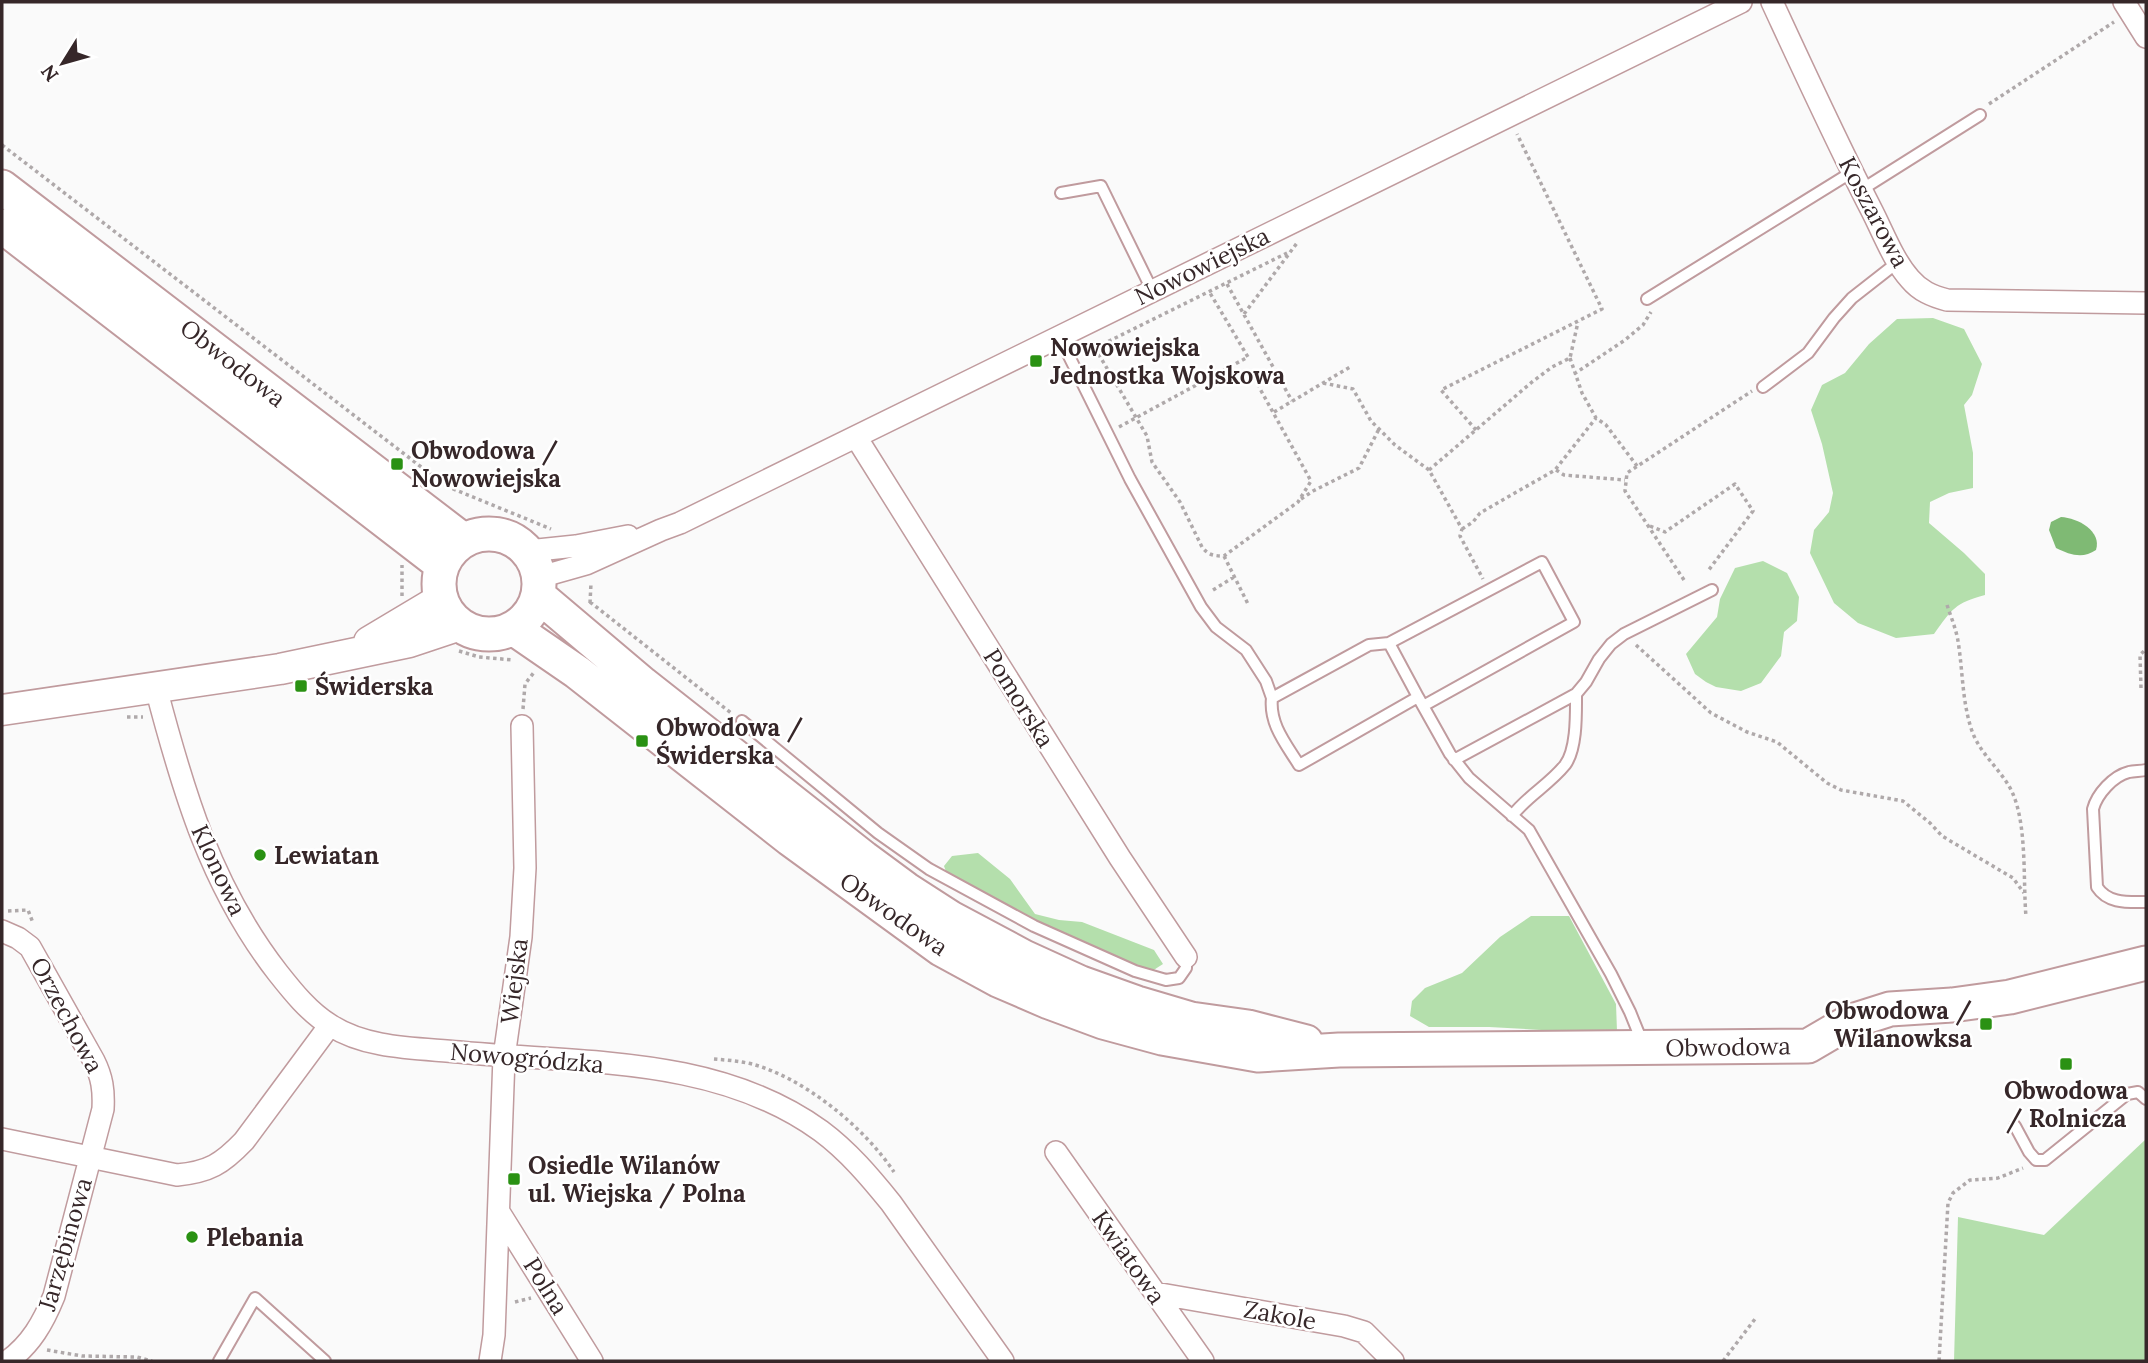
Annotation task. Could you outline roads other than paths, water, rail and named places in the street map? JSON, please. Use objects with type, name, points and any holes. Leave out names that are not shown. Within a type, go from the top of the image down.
[{"type":"main road","name":"Obwodowa","points":[[2,187],[463,540],[480,534],[498,534],[514,539],[535,575],[643,684],[906,889],[951,918],[1024,957],[1082,983],[1191,1019],[1248,1027],[1339,1050]]},
{"type":"main road","name":"Obwodowa","points":[[2,226],[442,565]]},
{"type":"main road","points":[[463,540],[451,551],[442,565],[439,582],[451,624],[486,634],[513,628],[529,615],[535,575]]},
{"type":"main road","name":"Obwodowa","points":[[513,628],[606,694],[849,884],[941,949],[998,980],[1049,1002],[1103,1022],[1162,1038],[1258,1055],[1339,1050],[1808,1046],[1849,1022],[1890,1009],[1952,1005],[2010,997],[2146,963]]},
{"type":"street","name":"Nowowiejska","points":[[535,575],[586,564],[680,523],[856,437],[1063,342],[1153,290],[1741,2]]},
{"type":"street","name":"Koszarowa","points":[[1772,2],[1898,262],[1921,290],[1947,300],[2146,303]]},
{"type":"street","points":[[2121,10],[2146,37]]},
{"type":"street","name":"Pomorska","points":[[856,437],[1083,800],[1185,957]]},
{"type":"street","name":"Nowowiejska","points":[[535,575],[576,546],[661,530]]},
{"type":"street","points":[[2,710],[280,669],[355,652],[451,624]]},
{"type":"street","name":"Klonowa","points":[[156,688],[200,836],[229,898],[255,941],[288,985],[330,1025]]},
{"type":"street","name":"Wiejska","points":[[490,1361],[494,1335],[504,1057],[520,937],[525,867],[522,726]]},
{"type":"street","name":"Orzechowa","points":[[2,931],[30,947],[101,1075],[103,1109],[89,1156]]},
{"type":"street","points":[[2,1139],[177,1175],[199,1173],[228,1158],[244,1141],[330,1025]]},
{"type":"street","name":"Nowogródzka","points":[[330,1025],[371,1042],[409,1048],[650,1067],[682,1073],[727,1085],[796,1115],[841,1148],[875,1183],[1003,1361]]},
{"type":"street","name":"Kwiatowa","points":[[1056,1152],[1203,1361]]},
{"type":"street","name":"Jarzębinowa","points":[[8,1361],[31,1341],[54,1296],[89,1156]]},
{"type":"street","name":"Polna","points":[[499,1212],[592,1361]]},
{"type":"street","name":"Zakole","points":[[1155,1293],[1344,1326],[1364,1332],[1393,1361]]},
{"type":"lane","points":[[1647,299],[1980,115]]},
{"type":"lane","points":[[1061,193],[1101,186],[1153,290]]},
{"type":"lane","points":[[1763,387],[1808,353],[1852,298],[1898,262]]},
{"type":"lane","points":[[1063,342],[1130,479],[1201,607],[1216,627],[1246,650],[1266,681],[1272,698],[1271,710],[1276,728],[1298,765],[1574,622],[1542,562],[1389,643],[1369,645],[1272,698]]},
{"type":"lane","points":[[1454,760],[1576,694],[1611,644],[1625,634],[1712,590]]},
{"type":"lane","points":[[1389,643],[1454,760],[1469,778],[1529,830],[1591,938],[1630,1012],[1645,1049]]},
{"type":"lane","points":[[1512,816],[1521,804],[1567,763],[1576,729],[1576,694]]},
{"type":"lane","points":[[741,721],[878,833],[929,869],[1034,926],[1135,971],[1167,980],[1179,978],[1186,968],[1185,957]]},
{"type":"lane","points":[[2146,770],[2127,772],[2116,779],[2096,798],[2093,809],[2097,887],[2101,893],[2119,902],[2146,902]]},
{"type":"lane","points":[[2015,1125],[2029,1152],[2036,1160],[2045,1160],[2127,1094],[2138,1093],[2146,1099]]},
{"type":"lane","points":[[219,1361],[256,1298],[326,1361]]},
{"type":"place","name":"Nowowiejska Jednostka Wojskowa","points":[[1036,361]]},
{"type":"place","name":"Obwodowa / Nowowiejska","points":[[397,464]]},
{"type":"place","name":"Świderska","points":[[301,686]]},
{"type":"place","name":"Obwodowa / Świderska","points":[[642,741]]},
{"type":"place","name":"Lewiatan","points":[[260,855]]},
{"type":"place","name":"Obwodowa / Wilanowksa","points":[[1986,1024]]},
{"type":"place","name":"Obwodowa / Rolnicza","points":[[2066,1064]]},
{"type":"place","name":"Osiedle Wilanów ul. Wiejska / Polna","points":[[514,1179]]},
{"type":"place","name":"Plebania","points":[[192,1237]]}]
